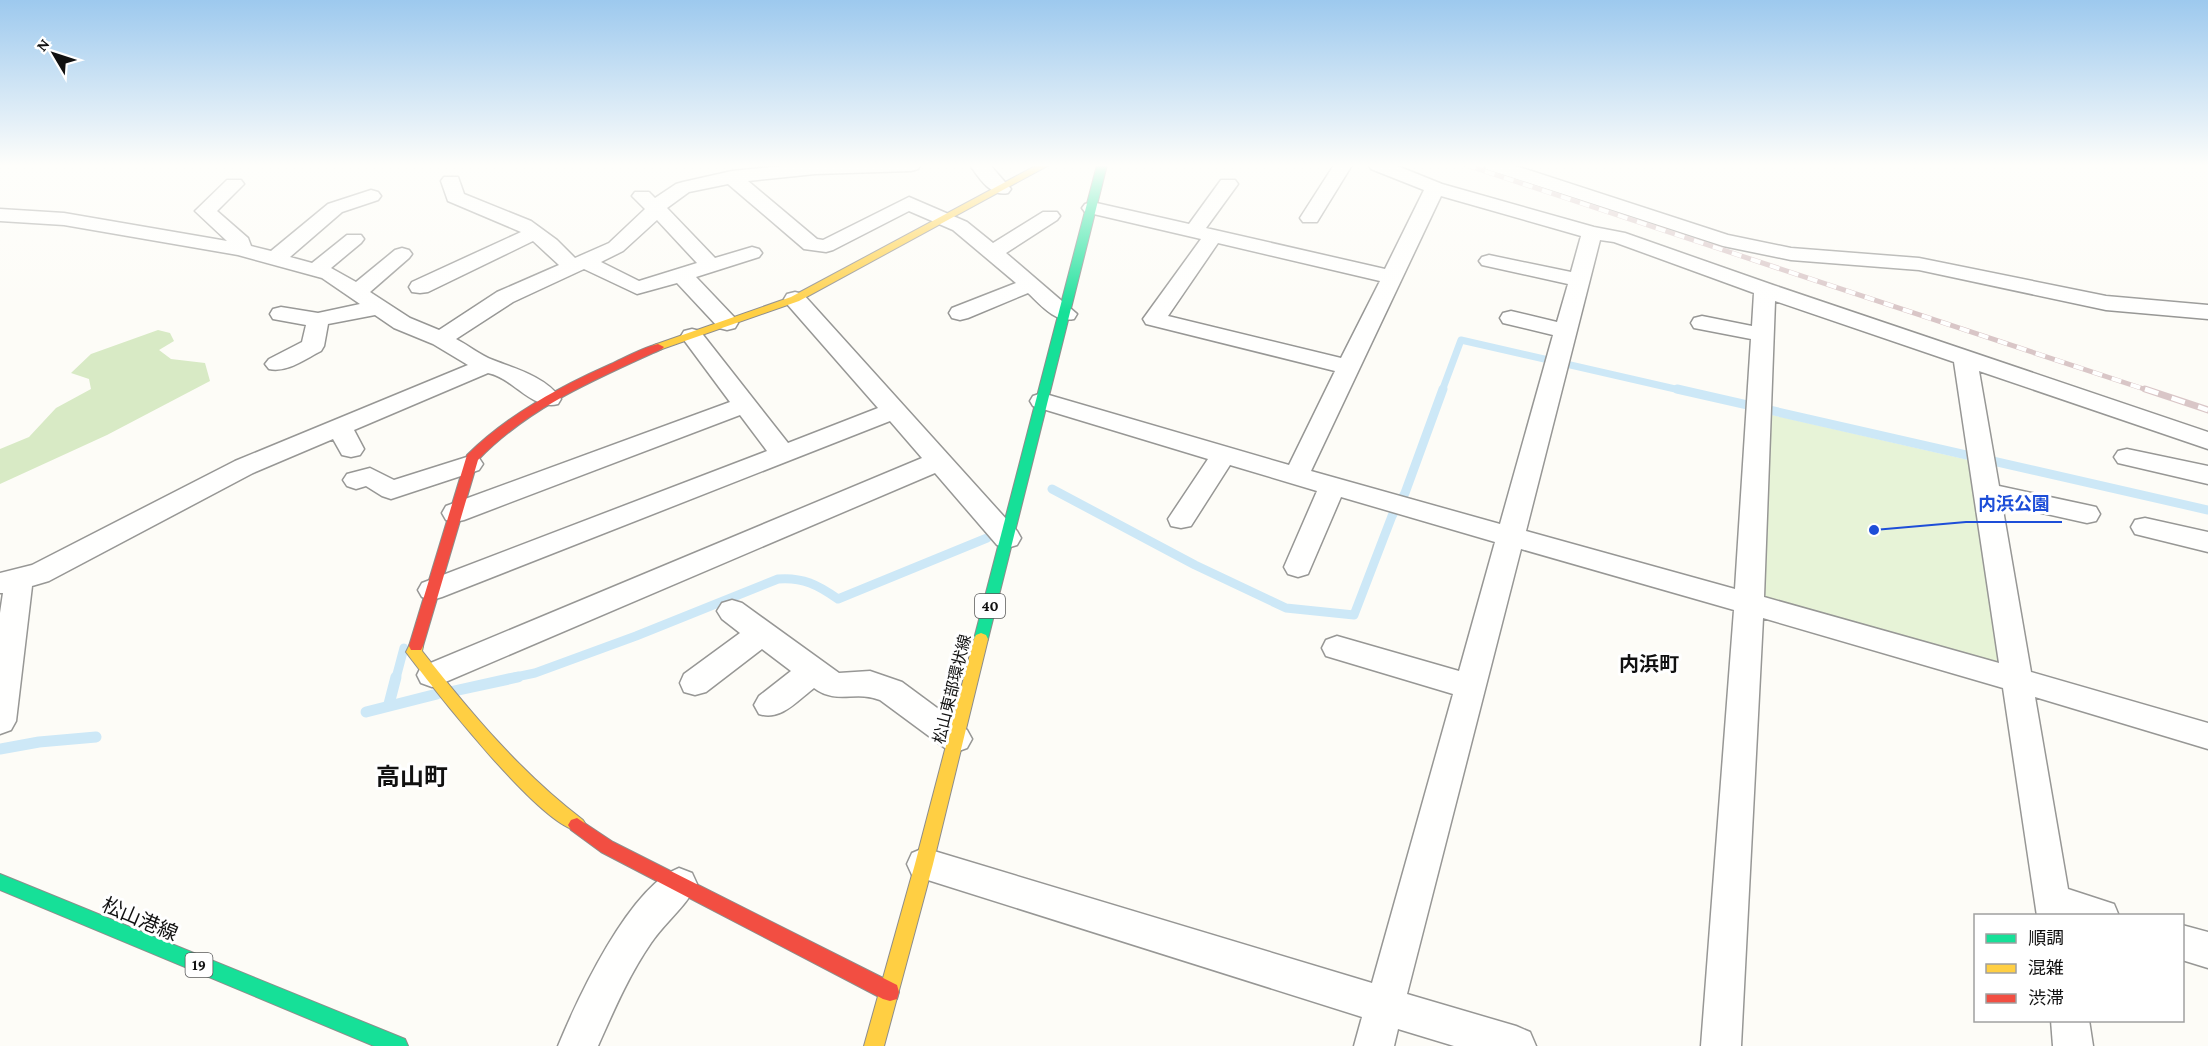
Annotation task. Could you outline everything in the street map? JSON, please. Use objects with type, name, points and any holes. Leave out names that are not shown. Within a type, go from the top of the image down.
[{"type":"street","points":[[208,214],[241,242],[240,249]]},
{"type":"street","points":[[276,259],[327,214]]},
{"type":"street","points":[[496,214],[524,225],[579,265],[637,288],[752,253]]},
{"type":"street","points":[[441,339],[505,297],[616,247],[642,214]]},
{"type":"street","points":[[662,214],[710,266]]},
{"type":"street","points":[[775,214],[812,245],[819,247],[826,246],[888,214]]},
{"type":"street","points":[[934,214],[960,226],[1066,314]]},
{"type":"street","points":[[890,992],[607,847],[555,810],[502,759],[414,652],[472,458],[488,439],[549,399],[614,366],[795,299],[956,214]]},
{"type":"street","name":"松山東部環状線","points":[[874,1046],[924,864],[1091,214]]},
{"type":"street","points":[[1118,214],[1392,277]]},
{"type":"street","points":[[1213,214],[1154,319],[1349,367]]},
{"type":"street","points":[[1310,218],[1313,214]]},
{"type":"street","points":[[1296,476],[1423,214]]},
{"type":"street","points":[[1525,214],[1592,233],[1618,237],[1765,290],[2208,441]]},
{"type":"street","points":[[1643,214],[1723,240],[1760,249],[1791,254],[1919,264],[2106,303],[2208,312]]},
{"type":"street","points":[[0,215],[64,219],[240,249],[329,274],[402,323],[441,339],[486,366],[497,367],[512,373],[549,399]]},
{"type":"street","points":[[992,253],[1050,216]]},
{"type":"street","points":[[420,287],[442,270],[534,233]]},
{"type":"street","points":[[1374,1046],[1592,233]]},
{"type":"street","points":[[315,271],[354,239]]},
{"type":"street","points":[[357,292],[402,254]]},
{"type":"street","points":[[1489,261],[1580,280]]},
{"type":"street","points":[[681,274],[727,323]]},
{"type":"street","points":[[960,313],[1030,285]]},
{"type":"street","points":[[1721,1046],[1749,602],[1765,290]]},
{"type":"street","points":[[795,299],[1007,538]]},
{"type":"street","points":[[281,314],[318,320],[379,307]]},
{"type":"street","points":[[1511,318],[1566,331]]},
{"type":"street","points":[[277,364],[313,346],[318,320]]},
{"type":"street","points":[[1702,323],[1763,335]]},
{"type":"street","points":[[692,336],[783,454]]},
{"type":"street","points":[[1965,358],[2054,908],[2094,914]]},
{"type":"street","points":[[0,722],[10,581],[39,574],[74,557],[244,467],[486,366]]},
{"type":"street","points":[[1042,401],[1223,456],[1749,602],[2208,736]]},
{"type":"street","points":[[454,513],[745,405]]},
{"type":"street","points":[[432,590],[894,411]]},
{"type":"street","points":[[339,426],[351,449]]},
{"type":"street","points":[[1181,519],[1223,456]]},
{"type":"street","points":[[2127,457],[2208,475]]},
{"type":"street","points":[[432,675],[939,461]]},
{"type":"street","points":[[356,480],[370,477],[391,490],[470,464]]},
{"type":"street","points":[[1298,567],[1332,487]]},
{"type":"street","points":[[1987,492],[2087,514]]},
{"type":"street","points":[[2145,527],[2208,542]]},
{"type":"street","points":[[732,611],[834,686],[870,683],[891,691],[956,740]]},
{"type":"street","points":[[695,683],[761,633]]},
{"type":"street","points":[[1337,648],[1471,687]]},
{"type":"street","points":[[770,705],[813,671]]},
{"type":"street","points":[[924,864],[1516,1046]]},
{"type":"street","name":"松山港線","points":[[0,882],[398,1046]]},
{"type":"street","points":[[578,1046],[620,957],[646,920],[679,884]]},
{"type":"street","points":[[2184,943],[2208,950]]},
{"type":"street","points":[[2070,1022],[2073,1046]]},
{"type":"green space","points":[[158,330],[170,333],[174,341],[159,350],[171,359],[205,363],[210,381],[107,435],[0,484],[0,449],[29,437],[56,408],[91,389],[89,379],[71,373],[91,354]]},
{"type":"green space","points":[[1768,414],[1973,461],[2004,668],[1762,600]]},
{"type":"waterway","points":[[1442,391],[1461,340],[1684,391]]},
{"type":"waterway","points":[[1052,489],[1195,565],[1286,608],[1354,615],[1392,516],[1405,493],[1443,389]]},
{"type":"waterway","points":[[1677,389],[2208,510]]},
{"type":"waterway","points":[[511,678],[535,673],[636,636],[778,579],[795,579],[810,583],[838,599],[987,538]]},
{"type":"waterway","points":[[396,678],[404,648]]},
{"type":"waterway","points":[[389,704],[396,677]]},
{"type":"waterway","points":[[454,691],[518,677]]},
{"type":"waterway","points":[[366,712],[437,694]]},
{"type":"waterway","points":[[0,749],[39,742],[96,737]]},
{"type":"railway","points":[[1614,214],[2150,391]]},
{"type":"railway","points":[[2145,389],[2208,410]]},
{"type":"traffic: fast","points":[[981,639],[1090,214]]},
{"type":"traffic: fast","points":[[0,882],[398,1046]]},
{"type":"traffic: slow","points":[[658,347],[795,299],[954,214]]},
{"type":"traffic: slow","points":[[874,1046],[924,864],[981,639]]},
{"type":"traffic: slow","points":[[416,646],[414,652],[490,744],[531,787],[577,825]]},
{"type":"traffic: jam","points":[[416,646],[472,458],[490,440],[534,408],[610,368],[658,347]]},
{"type":"traffic: jam","points":[[577,825],[607,847],[890,992]]},
{"type":"place","name":"内浜公園","points":[[1874,530]]},
{"type":"district","name":"内浜町","points":[[1649,664]]},
{"type":"district","name":"高山町","points":[[412,776]]}]
